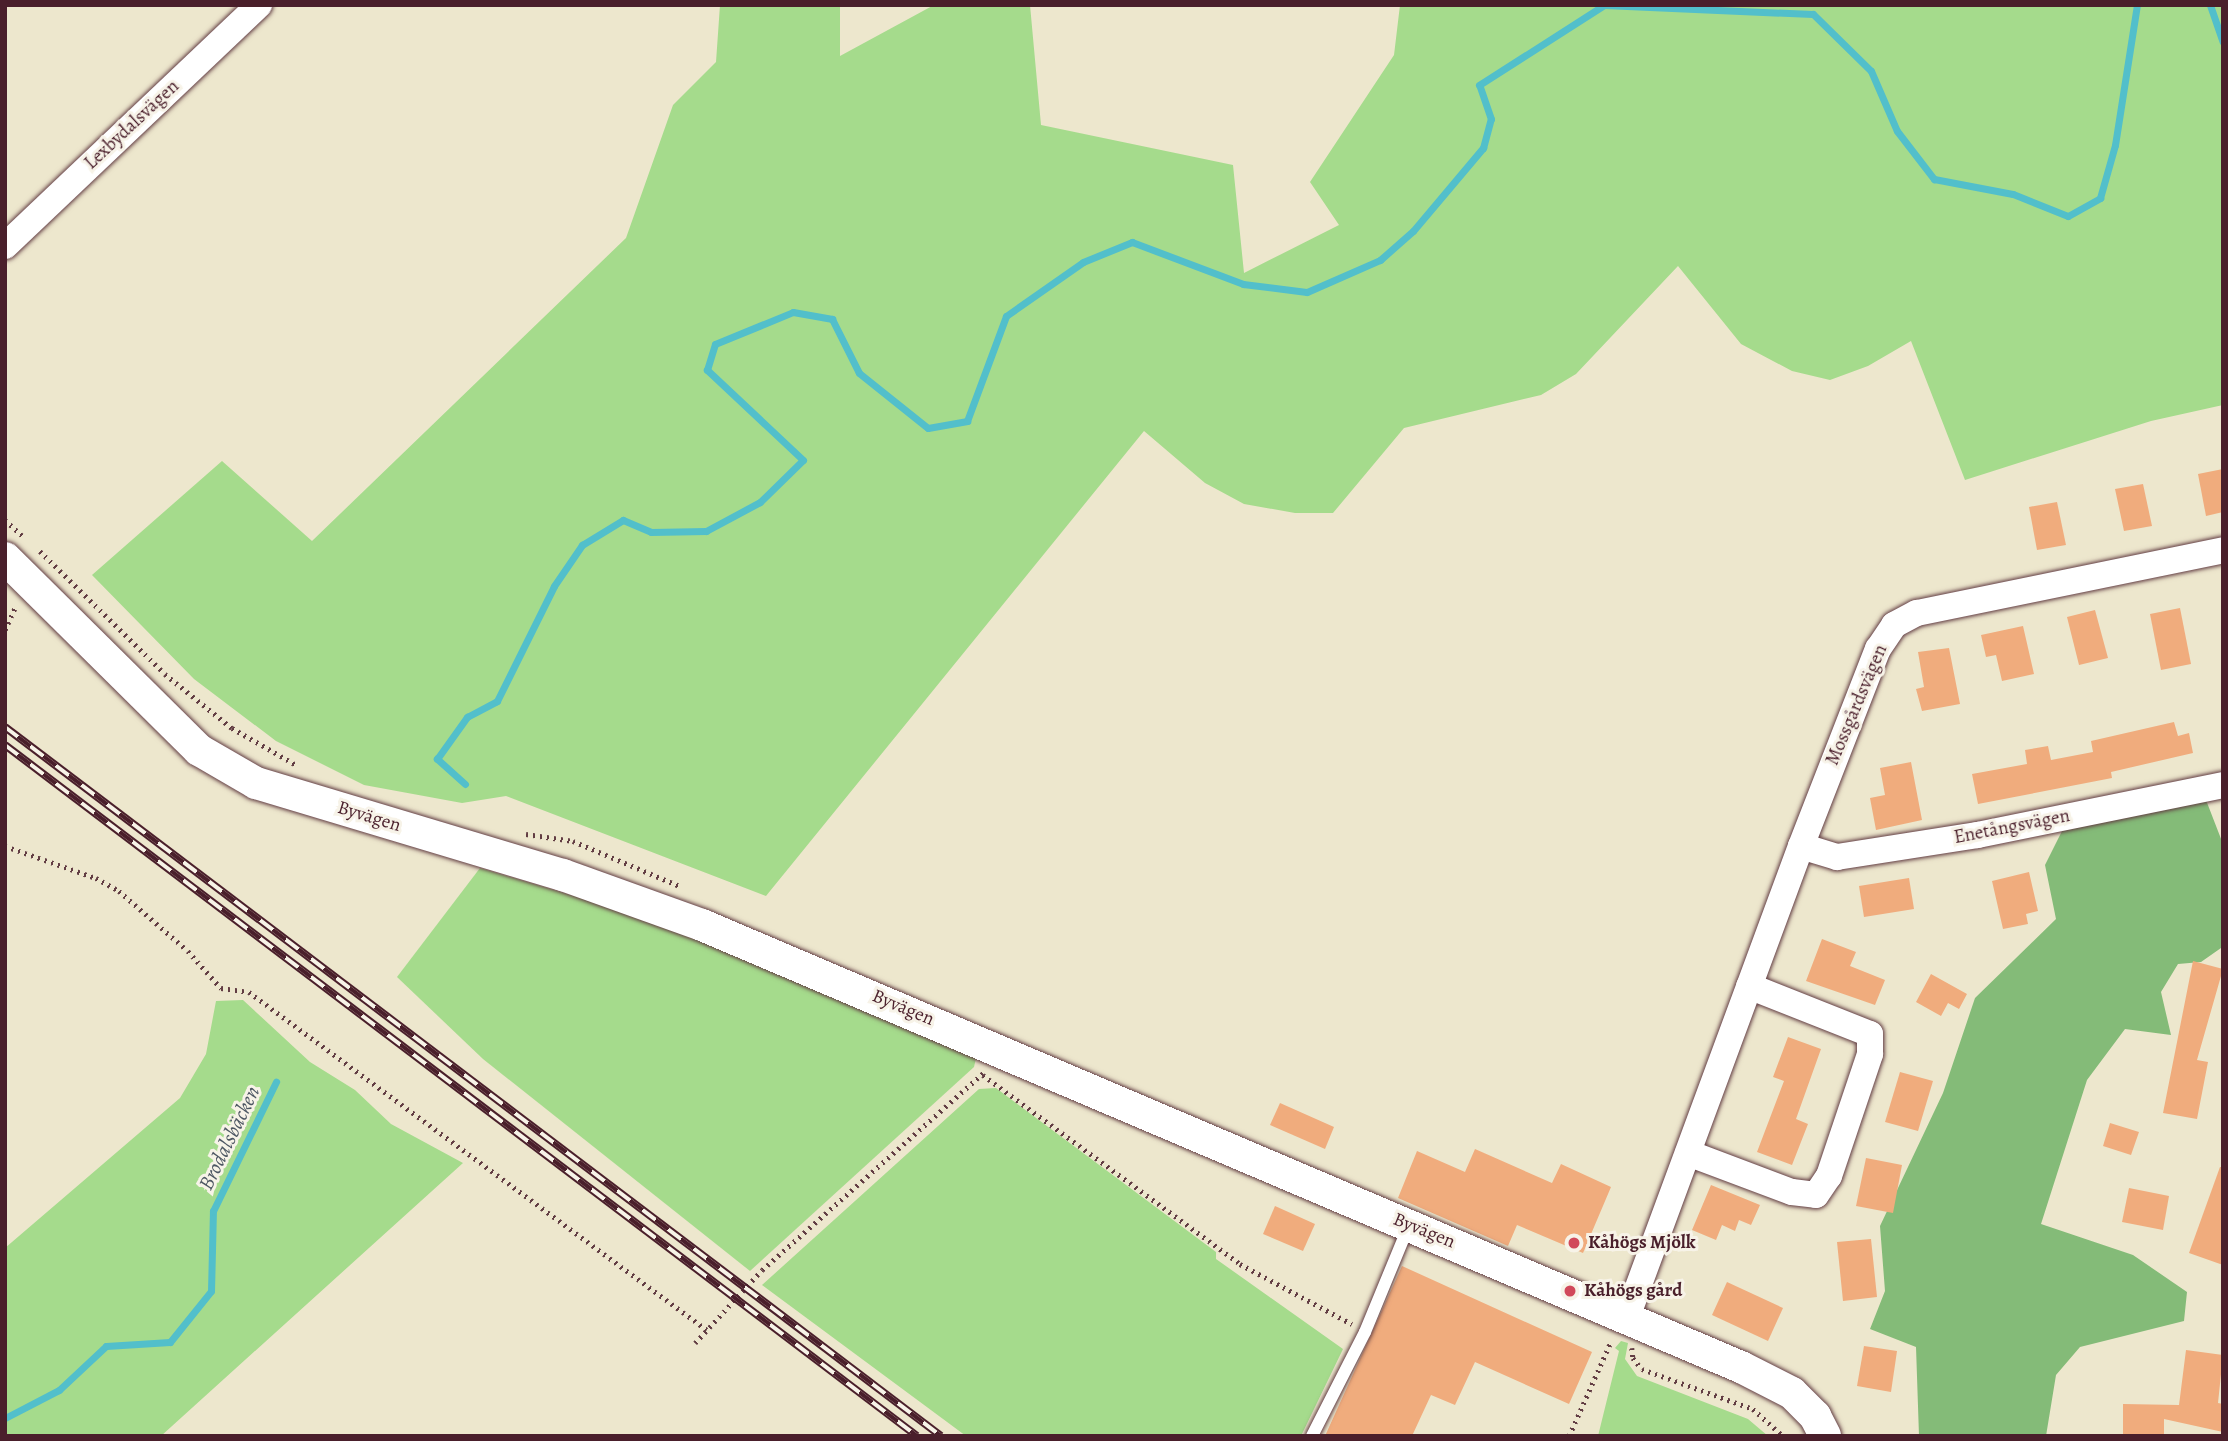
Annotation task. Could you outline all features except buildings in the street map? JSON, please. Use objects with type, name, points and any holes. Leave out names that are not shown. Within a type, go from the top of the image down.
[{"type":"street","name":"Lexbydalsvägen","points":[[5,246],[259,5]]},
{"type":"street","name":"Mossgårdsvägen","points":[[1628,1317],[1801,846],[1878,649],[1894,625],[1917,613],[2223,550]]},
{"type":"street","name":"Byvägen","points":[[5,558],[199,750],[245,777],[563,875],[677,916],[990,1061],[1409,1225],[1628,1317],[1792,1393],[1815,1416],[1825,1436]]},
{"type":"street","name":"Enetångsvägen","points":[[1801,846],[1837,857],[1978,835],[2223,785]]},
{"type":"street","points":[[1688,1153],[1792,1192],[1816,1195],[1829,1176],[1870,1054],[1870,1034],[1749,986]]},
{"type":"lane","points":[[1312,1436],[1365,1332],[1409,1225]]},
{"type":"path","points":[[5,846],[96,878],[119,891],[188,951],[221,988],[250,992],[707,1330]]},
{"type":"path","points":[[695,1343],[762,1270],[990,1061],[1240,1264],[1365,1332]]},
{"type":"path","points":[[1569,1436],[1614,1335],[1628,1317]]},
{"type":"green space","points":[[720,5],[840,5],[840,56],[934,5],[1030,5],[1041,125],[1233,165],[1244,273],[1339,225],[1310,182],[1394,55],[1400,5],[2223,5],[2223,405],[2151,421],[1965,480],[1911,341],[1868,366],[1830,380],[1792,371],[1741,344],[1678,266],[1576,374],[1541,395],[1404,428],[1333,513],[1295,513],[1244,504],[1205,483],[1144,431],[766,896],[506,796],[462,803],[364,785],[276,741],[194,679],[92,575],[222,461],[312,541],[626,238],[673,105],[716,62]]},
{"type":"green space","points":[[2206,800],[2223,844],[2221,948],[2201,962],[2178,964],[2161,992],[2171,1035],[2125,1029],[2087,1080],[2041,1224],[2133,1255],[2187,1292],[2184,1321],[2080,1347],[2056,1375],[2046,1436],[1919,1436],[1916,1347],[1870,1329],[1885,1291],[1880,1226],[1943,1093],[1975,998],[2056,919],[2045,865],[2062,831]]},
{"type":"green space","points":[[480,868],[644,917],[977,1054],[974,1067],[750,1271],[483,1059],[397,977]]},
{"type":"green space","points":[[243,1000],[310,1062],[355,1090],[391,1124],[463,1163],[161,1436],[5,1436],[5,1248],[180,1098],[206,1054],[216,1001]]},
{"type":"green space","points":[[996,1088],[1216,1252],[1216,1259],[1343,1349],[1301,1436],[966,1436],[762,1285],[979,1089]]},
{"type":"green space","points":[[1621,1341],[1628,1343],[1625,1359],[1637,1376],[1748,1419],[1768,1436],[1598,1436],[1619,1351],[1615,1348]]},
{"type":"waterway","points":[[465,784],[437,759],[467,717],[497,701],[554,586],[582,545],[623,520],[651,532],[706,531],[760,502],[803,460],[707,370],[715,344],[793,312],[832,319],[859,373],[928,428],[967,421],[1006,316],[1083,262],[1132,242],[1243,284],[1307,292],[1380,260],[1413,231],[1483,148],[1491,119],[1479,85],[1604,5],[1813,14],[1871,71],[1897,131],[1934,179],[2013,194],[2068,216],[2100,198],[2115,145],[2137,5]]},
{"type":"waterway","points":[[2210,5],[2223,42]]},
{"type":"waterway","name":"Brodalsbäcken","points":[[5,1418],[59,1390],[106,1346],[170,1342],[211,1291],[213,1211],[276,1082]]},
{"type":"railway","points":[[5,727],[941,1436]]},
{"type":"railway","points":[[5,745],[917,1436]]},
{"type":"place","name":"Kåhögs Mjölk","points":[[1574,1243]]},
{"type":"place","name":"Kåhögs gård","points":[[1570,1291]]}]
